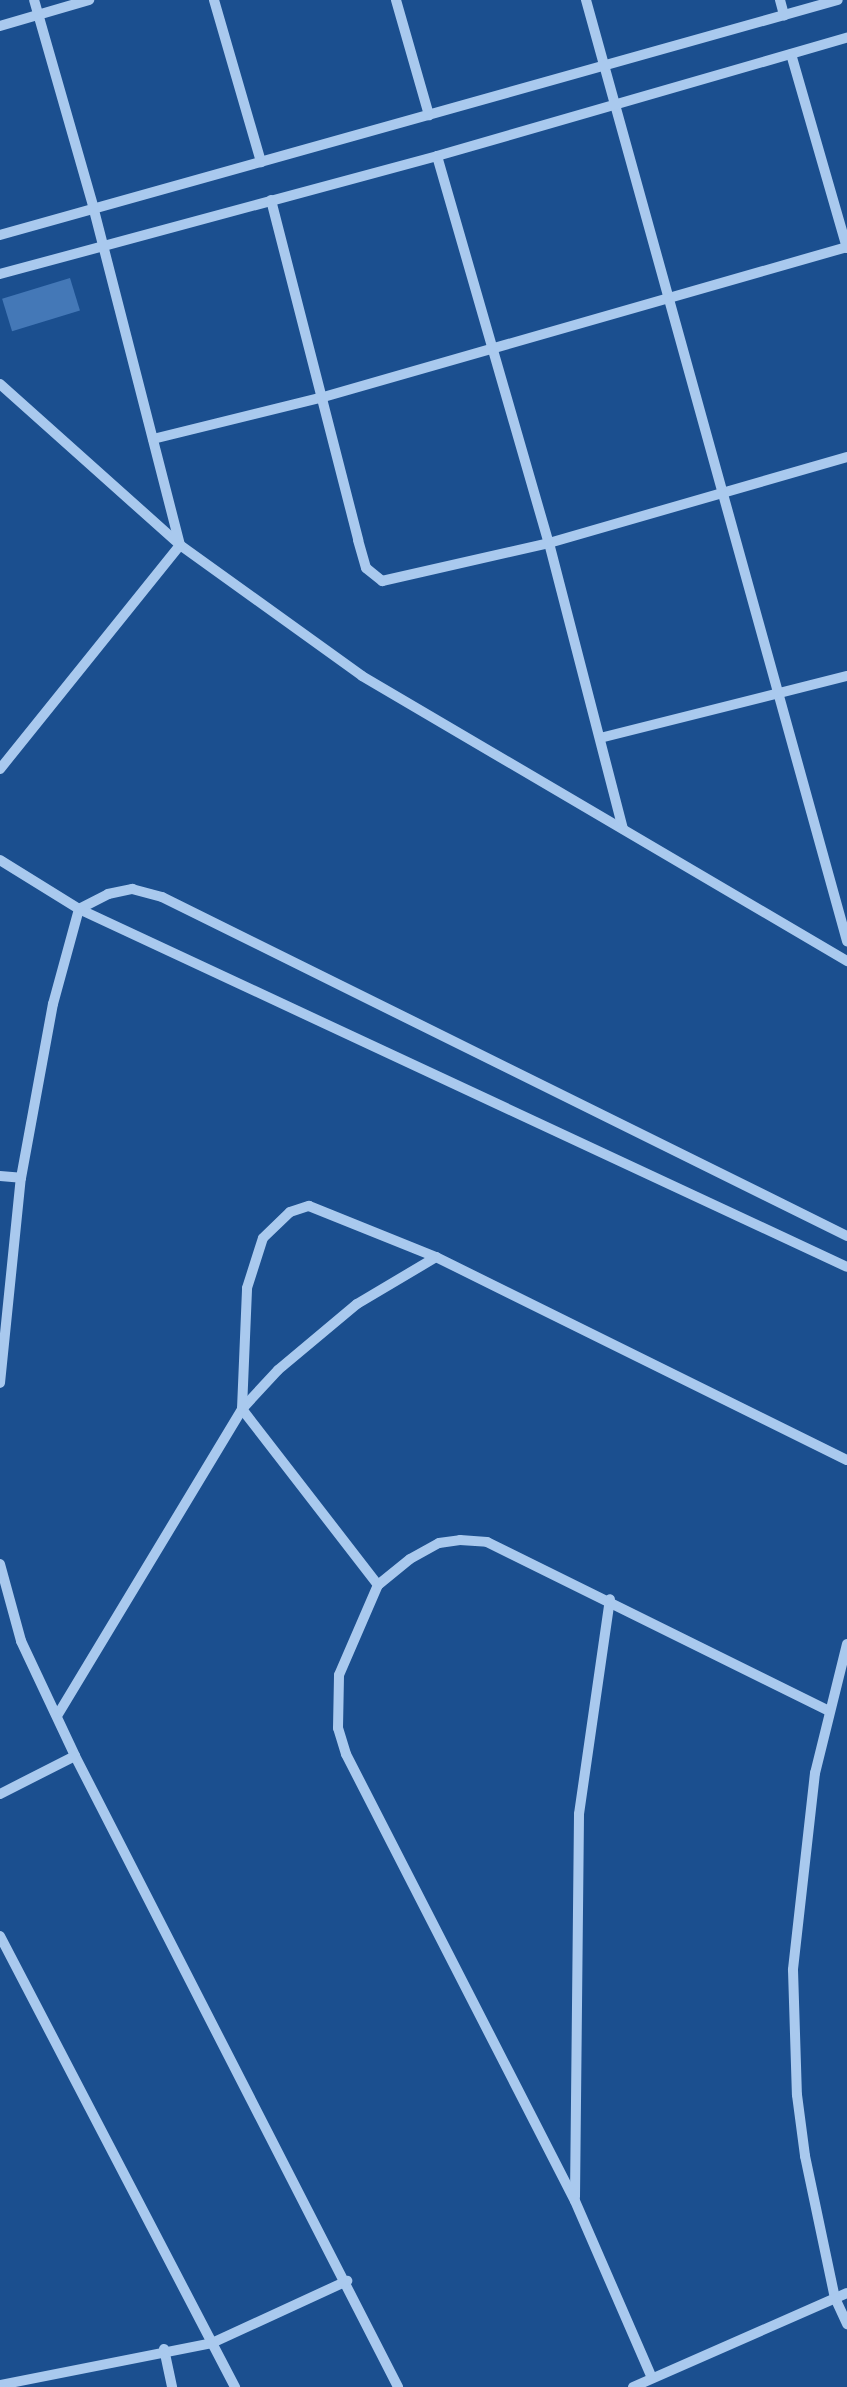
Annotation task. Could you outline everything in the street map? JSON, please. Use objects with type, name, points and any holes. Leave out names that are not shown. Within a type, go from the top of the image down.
[{"type":"street","points":[[34,0],[94,209],[180,545]]},
{"type":"street","points":[[0,26],[89,0]]},
{"type":"street","points":[[214,0],[261,162]]},
{"type":"street","points":[[396,0],[429,115]]},
{"type":"street","points":[[586,0],[842,898],[847,941]]},
{"type":"street","points":[[780,0],[784,15]]},
{"type":"street","points":[[0,235],[838,0]]},
{"type":"street","points":[[0,274],[437,156],[847,38]]},
{"type":"street","points":[[153,439],[320,398],[847,247],[791,54]]},
{"type":"street","points":[[437,156],[549,543],[623,829]]},
{"type":"street","points":[[271,200],[320,398],[366,568],[382,581],[549,543],[847,457]]},
{"type":"street","points":[[0,384],[180,545],[380,688],[847,961]]},
{"type":"street","points":[[0,769],[180,545]]},
{"type":"street","points":[[600,738],[847,676]]},
{"type":"street","points":[[0,860],[79,909],[847,1267]]},
{"type":"street","points":[[0,1383],[21,1178],[53,1004],[79,909],[108,894],[132,889],[162,897],[847,1236]]},
{"type":"street","points":[[0,1176],[21,1178]]},
{"type":"street","points":[[378,1585],[242,1409],[247,1288],[256,1253],[275,1223],[309,1206],[325,1209],[436,1257],[847,1460]]},
{"type":"street","points":[[57,1716],[242,1409],[279,1370],[357,1304],[436,1257]]},
{"type":"street","points":[[652,2378],[575,2201],[346,1754],[338,1728],[339,1675],[378,1585],[410,1559],[439,1543],[460,1540],[487,1542],[610,1599],[829,1711]]},
{"type":"street","points":[[0,1564],[21,1641],[75,1756],[347,2281],[398,2387]]},
{"type":"street","points":[[575,2201],[579,1814],[610,1599]]},
{"type":"street","points":[[847,1644],[814,1773],[793,1970],[797,2095],[835,2298],[847,2324]]},
{"type":"street","points":[[0,1794],[75,1756]]},
{"type":"street","points":[[0,1936],[235,2387]]},
{"type":"street","points":[[0,2385],[164,2349],[212,2343],[347,2281]]},
{"type":"street","points":[[633,2387],[847,2293]]},
{"type":"street","points":[[164,2349],[171,2387]]},
{"type":"building","points":[[70,278],[80,311],[12,331],[2,299]]}]
